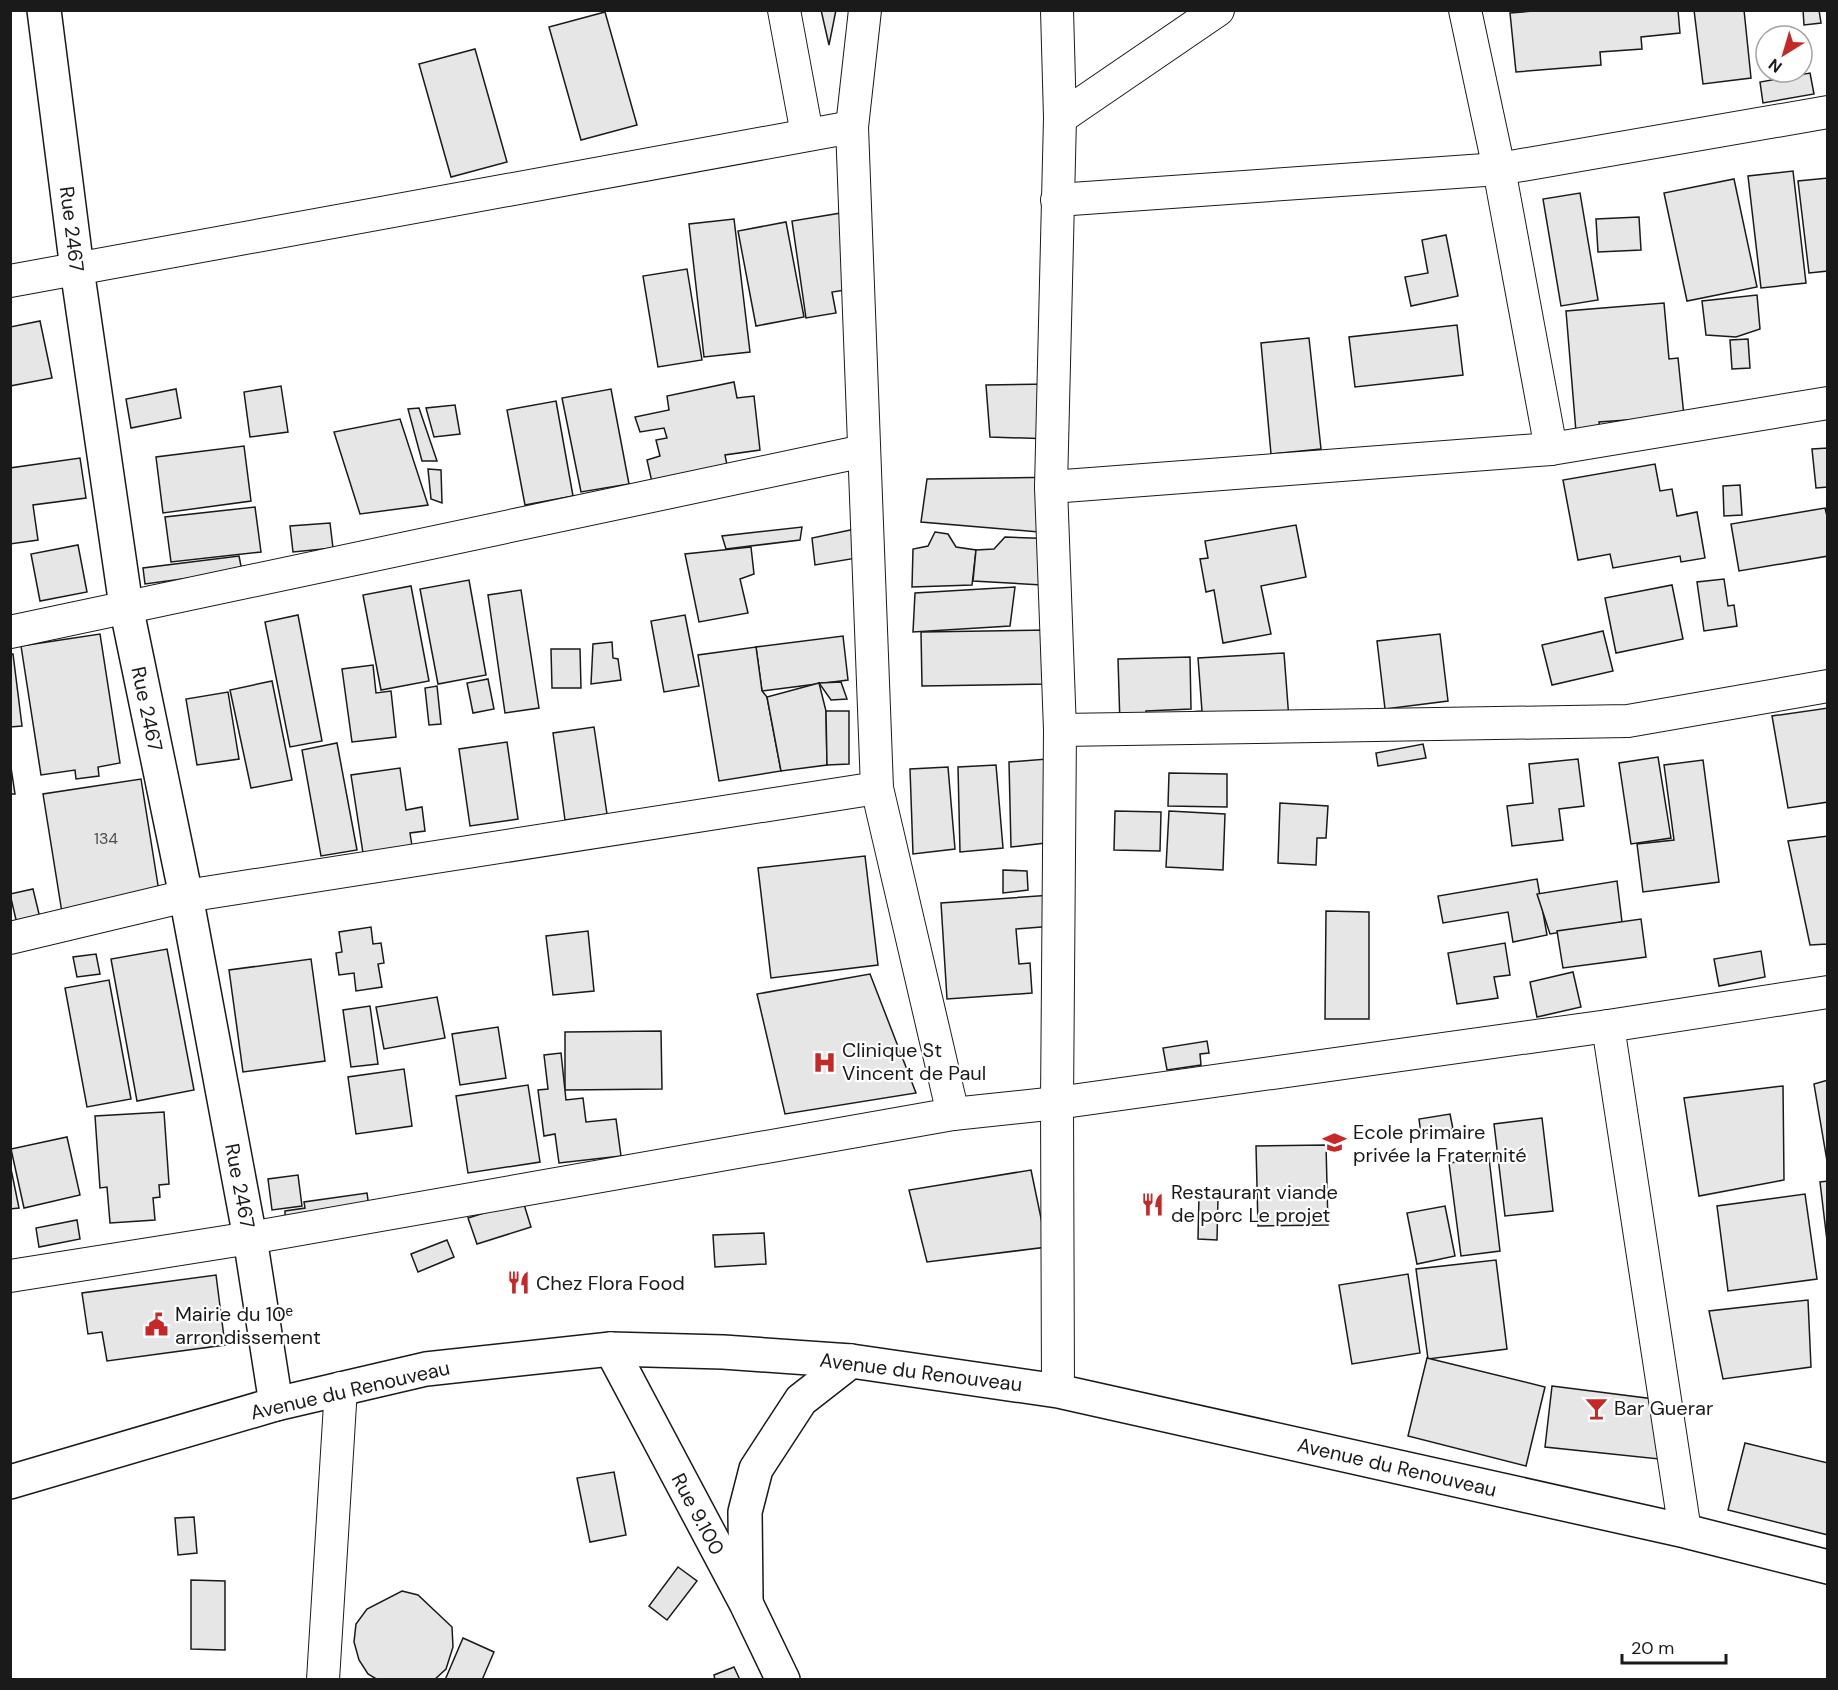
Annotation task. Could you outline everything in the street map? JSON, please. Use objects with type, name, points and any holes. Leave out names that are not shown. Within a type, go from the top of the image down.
[{"type":"main road","name":"Rue 2467","points":[[44,10],[77,268],[126,606],[186,896],[250,1238],[276,1404]]},
{"type":"main road","name":"Avenue du Renouveau","points":[[10,1482],[276,1404],[426,1369],[611,1349],[723,1352],[851,1361],[1058,1390],[1685,1531],[1827,1567]]},
{"type":"main road","name":"Rue 9.100","points":[[611,1349],[746,1603],[783,1680]]},
{"type":"main road","points":[[746,1603],[745,1512],[756,1469],[801,1400],[851,1361]]},
{"type":"street","points":[[783,10],[807,134]]},
{"type":"street","points":[[865,10],[852,127],[877,788],[953,1114]]},
{"type":"street","points":[[1057,10],[1060,118],[1052,487],[1060,730],[1057,1103],[1058,1390]]},
{"type":"street","points":[[1060,118],[1218,10]]},
{"type":"street","points":[[1465,10],[1499,169],[1551,449]]},
{"type":"street","points":[[1057,200],[1499,169],[1827,112]]},
{"type":"street","points":[[10,281],[852,127]]},
{"type":"street","points":[[1052,487],[1551,449],[1827,404]]},
{"type":"street","points":[[10,632],[864,451]]},
{"type":"street","points":[[1060,730],[1628,721],[1827,686]]},
{"type":"street","points":[[10,938],[186,896],[877,788]]},
{"type":"street","points":[[10,1276],[250,1238],[953,1114],[1057,1103],[1608,1026],[1827,992]]},
{"type":"street","points":[[1608,1026],[1685,1531]]},
{"type":"street","points":[[325,1678],[341,1388]]},
{"type":"building","points":[[821,10],[836,10],[829,45]]},
{"type":"building","points":[[1546,10],[1678,10],[1680,33],[1641,37],[1642,49],[1600,52],[1601,65],[1516,72],[1510,13]]},
{"type":"building","points":[[1694,10],[1744,10],[1751,78],[1703,84]]},
{"type":"building","points":[[1803,10],[1819,10],[1821,23],[1804,24]]},
{"type":"building","points":[[605,12],[637,125],[581,140],[549,27]]},
{"type":"building","points":[[475,49],[507,162],[451,177],[419,64]]},
{"type":"building","points":[[1760,84],[1812,84],[1814,94],[1763,103]]},
{"type":"building","points":[[1793,171],[1806,283],[1761,288],[1748,176]]},
{"type":"building","points":[[1828,178],[1828,271],[1809,273],[1798,181]]},
{"type":"building","points":[[1734,179],[1757,287],[1687,301],[1664,193]]},
{"type":"building","points":[[1580,193],[1598,300],[1561,306],[1543,199]]},
{"type":"building","points":[[847,212],[851,289],[832,292],[836,313],[806,318],[792,221]]},
{"type":"building","points":[[1639,217],[1641,250],[1598,252],[1596,219]]},
{"type":"building","points":[[734,219],[750,352],[704,357],[689,224]]},
{"type":"building","points":[[786,222],[804,317],[756,326],[738,231]]},
{"type":"building","points":[[1446,235],[1458,296],[1411,306],[1405,277],[1428,273],[1422,240]]},
{"type":"building","points":[[687,269],[702,360],[658,367],[643,276]]},
{"type":"building","points":[[1757,295],[1760,329],[1736,337],[1706,335],[1702,301]]},
{"type":"building","points":[[1664,303],[1669,359],[1678,358],[1684,416],[1599,422],[1600,430],[1576,432],[1566,311]]},
{"type":"building","points":[[40,321],[52,378],[10,386],[10,327]]},
{"type":"building","points":[[1457,325],[1463,375],[1355,387],[1349,337]]},
{"type":"building","points":[[1309,338],[1321,449],[1271,454],[1261,343]]},
{"type":"building","points":[[1748,339],[1750,368],[1732,369],[1730,340]]},
{"type":"building","points":[[734,382],[737,398],[754,396],[760,450],[725,455],[727,465],[656,500],[647,460],[660,456],[656,440],[667,438],[664,428],[640,432],[635,417],[669,410],[667,396]]},
{"type":"building","points":[[1053,384],[1052,439],[990,437],[986,385]]},
{"type":"building","points":[[281,386],[288,432],[250,437],[244,392]]},
{"type":"building","points":[[176,389],[181,418],[131,428],[126,399]]},
{"type":"building","points":[[611,389],[629,484],[581,492],[562,398]]},
{"type":"building","points":[[556,401],[573,496],[525,505],[507,410]]},
{"type":"building","points":[[455,405],[460,434],[434,437],[426,408]]},
{"type":"building","points":[[419,408],[437,461],[422,461],[408,409]]},
{"type":"building","points":[[400,419],[428,505],[360,514],[334,432]]},
{"type":"building","points":[[244,446],[251,501],[163,513],[156,457]]},
{"type":"building","points":[[1828,448],[1828,487],[1816,488],[1812,449]]},
{"type":"building","points":[[80,458],[86,498],[33,505],[38,540],[10,544],[10,468]]},
{"type":"building","points":[[1655,464],[1660,491],[1672,489],[1677,516],[1697,512],[1705,558],[1681,562],[1680,556],[1613,568],[1610,554],[1578,560],[1563,480]]},
{"type":"building","points":[[428,469],[441,470],[442,503],[431,499]]},
{"type":"building","points":[[1063,477],[1062,534],[921,522],[927,479]]},
{"type":"building","points":[[1740,485],[1742,515],[1724,516],[1723,486]]},
{"type":"building","points":[[255,507],[261,552],[171,562],[165,517]]},
{"type":"building","points":[[1825,508],[1828,520],[1828,556],[1739,571],[1731,524]]},
{"type":"building","points":[[330,523],[333,548],[293,552],[290,526]]},
{"type":"building","points":[[1296,525],[1306,577],[1261,586],[1271,634],[1223,643],[1214,590],[1206,592],[1200,559],[1208,558],[1205,541]]},
{"type":"building","points":[[802,527],[800,540],[726,549],[722,536]]},
{"type":"building","points":[[860,528],[863,557],[815,565],[812,538]]},
{"type":"building","points":[[935,532],[948,534],[956,547],[976,550],[972,585],[912,587],[913,549],[928,546]]},
{"type":"building","points":[[1005,537],[1060,539],[1059,586],[973,581],[976,550],[994,549]]},
{"type":"building","points":[[78,545],[87,592],[40,601],[31,554]]},
{"type":"building","points":[[751,547],[754,574],[740,579],[748,613],[699,622],[685,554]]},
{"type":"building","points":[[239,556],[242,571],[145,584],[143,568]]},
{"type":"building","points":[[1724,579],[1728,606],[1734,605],[1737,626],[1704,631],[1697,582]]},
{"type":"building","points":[[469,580],[486,675],[438,684],[420,589]]},
{"type":"building","points":[[1672,585],[1683,639],[1616,653],[1605,598]]},
{"type":"building","points":[[411,586],[429,681],[381,690],[363,595]]},
{"type":"building","points":[[1015,587],[1010,626],[913,632],[915,593]]},
{"type":"building","points":[[521,590],[539,708],[505,713],[488,595]]},
{"type":"building","points":[[298,615],[322,741],[290,747],[265,622]]},
{"type":"building","points":[[685,615],[699,686],[664,692],[651,621]]},
{"type":"building","points":[[1050,630],[1051,684],[922,686],[921,632]]},
{"type":"building","points":[[1603,631],[1613,671],[1552,685],[1542,645]]},
{"type":"building","points":[[100,634],[120,763],[98,767],[99,776],[76,779],[75,770],[41,775],[21,646]]},
{"type":"building","points":[[1440,634],[1448,701],[1385,709],[1377,641]]},
{"type":"building","points":[[843,636],[848,680],[762,691],[756,647]]},
{"type":"building","points":[[612,642],[613,658],[618,659],[621,680],[591,684],[593,644]]},
{"type":"building","points":[[756,647],[762,691],[767,697],[781,771],[719,781],[698,655]]},
{"type":"building","points":[[551,649],[580,649],[581,688],[552,688]]},
{"type":"building","points":[[1284,653],[1290,733],[1192,739],[1190,712],[1202,711],[1198,658]]},
{"type":"building","points":[[10,654],[13,654],[22,726],[10,727]]},
{"type":"building","points":[[1190,657],[1191,709],[1146,711],[1146,725],[1120,725],[1118,659]]},
{"type":"building","points":[[373,665],[376,693],[391,691],[396,737],[352,742],[342,669]]},
{"type":"building","points":[[488,679],[494,709],[473,713],[467,683]]},
{"type":"building","points":[[272,681],[292,780],[251,788],[230,690]]},
{"type":"building","points":[[841,682],[847,699],[831,700],[819,683]]},
{"type":"building","points":[[819,683],[826,711],[827,765],[781,771],[767,697]]},
{"type":"building","points":[[437,686],[441,724],[429,725],[425,688]]},
{"type":"building","points":[[228,692],[239,759],[197,765],[186,699]]},
{"type":"building","points":[[1828,708],[1828,802],[1788,808],[1772,716]]},
{"type":"building","points":[[826,711],[849,711],[849,764],[827,765]]},
{"type":"building","points":[[594,727],[607,814],[565,820],[553,733]]},
{"type":"building","points":[[507,742],[518,819],[470,826],[459,749]]},
{"type":"building","points":[[337,743],[357,850],[321,856],[302,750]]},
{"type":"building","points":[[1423,744],[1426,758],[1378,766],[1376,753]]},
{"type":"building","points":[[1658,757],[1671,838],[1631,844],[1619,763]]},
{"type":"building","points":[[1047,759],[1054,842],[1011,847],[1009,762]]},
{"type":"building","points":[[1578,759],[1584,806],[1559,809],[1563,840],[1512,846],[1507,806],[1533,803],[1529,764]]},
{"type":"building","points":[[1703,760],[1719,882],[1643,892],[1637,844],[1674,840],[1664,765]]},
{"type":"building","points":[[10,761],[15,794],[10,794]]},
{"type":"building","points":[[996,765],[1003,848],[960,852],[958,767]]},
{"type":"building","points":[[948,767],[955,849],[913,854],[910,769]]},
{"type":"building","points":[[400,768],[406,810],[422,807],[425,831],[410,833],[412,846],[363,853],[351,775]]},
{"type":"building","points":[[1169,773],[1227,774],[1227,807],[1168,806]]},
{"type":"building","points":[[141,779],[161,904],[63,919],[43,794]]},
{"type":"building","points":[[1280,803],[1328,806],[1326,838],[1317,838],[1316,865],[1278,863]]},
{"type":"building","points":[[1115,811],[1161,812],[1160,851],[1114,850]]},
{"type":"building","points":[[1169,811],[1225,814],[1223,870],[1166,867]]},
{"type":"building","points":[[1828,836],[1828,944],[1810,945],[1788,841]]},
{"type":"building","points":[[865,856],[878,965],[771,978],[758,868]]},
{"type":"building","points":[[1003,870],[1027,871],[1028,890],[1003,893]]},
{"type":"building","points":[[1537,879],[1547,935],[1513,942],[1508,912],[1443,923],[1438,896]]},
{"type":"building","points":[[1617,881],[1622,922],[1550,934],[1537,894]]},
{"type":"building","points":[[33,889],[40,918],[17,924],[10,894]]},
{"type":"building","points":[[1052,895],[1054,926],[1016,929],[1019,964],[1030,963],[1032,993],[947,999],[941,903]]},
{"type":"building","points":[[1326,911],[1369,912],[1369,1019],[1325,1019]]},
{"type":"building","points":[[1641,919],[1646,957],[1563,968],[1557,931]]},
{"type":"building","points":[[371,927],[373,944],[381,943],[384,963],[378,964],[382,987],[356,991],[354,973],[339,975],[336,953],[342,952],[339,932]]},
{"type":"building","points":[[588,931],[594,991],[553,995],[546,936]]},
{"type":"building","points":[[1505,943],[1510,975],[1494,977],[1498,998],[1457,1004],[1448,953]]},
{"type":"building","points":[[167,949],[194,1090],[137,1101],[111,959]]},
{"type":"building","points":[[1761,951],[1765,977],[1719,986],[1714,959]]},
{"type":"building","points":[[96,954],[100,974],[77,977],[73,957]]},
{"type":"building","points":[[311,959],[325,1061],[243,1072],[229,970]]},
{"type":"building","points":[[1573,972],[1581,1007],[1537,1017],[1530,982]]},
{"type":"building","points":[[870,974],[916,1093],[785,1114],[757,994]]},
{"type":"building","points":[[109,980],[131,1099],[87,1107],[65,988]]},
{"type":"building","points":[[437,997],[445,1038],[384,1049],[376,1007]]},
{"type":"building","points":[[370,1006],[378,1064],[351,1067],[343,1010]]},
{"type":"building","points":[[498,1027],[506,1078],[460,1085],[452,1034]]},
{"type":"building","points":[[661,1031],[662,1089],[565,1090],[565,1032]]},
{"type":"building","points":[[1207,1041],[1209,1053],[1200,1054],[1201,1065],[1167,1070],[1163,1048]]},
{"type":"building","points":[[561,1053],[566,1100],[583,1098],[586,1122],[616,1119],[621,1156],[559,1163],[555,1134],[544,1136],[538,1090],[548,1089],[544,1055]]},
{"type":"building","points":[[404,1069],[412,1126],[356,1134],[348,1077]]},
{"type":"building","points":[[1828,1080],[1828,1167],[1814,1084]]},
{"type":"building","points":[[528,1085],[540,1162],[468,1173],[456,1096]]},
{"type":"building","points":[[1783,1086],[1784,1180],[1699,1196],[1684,1098]]},
{"type":"building","points":[[164,1112],[169,1184],[159,1185],[160,1197],[153,1198],[155,1220],[110,1223],[107,1187],[100,1188],[95,1116]]},
{"type":"building","points":[[1450,1114],[1453,1129],[1421,1134],[1419,1119]]},
{"type":"building","points":[[1542,1118],[1553,1211],[1505,1216],[1494,1124]]},
{"type":"building","points":[[67,1137],[80,1195],[24,1208],[11,1149]]},
{"type":"building","points":[[1326,1145],[1328,1225],[1258,1226],[1256,1146]]},
{"type":"building","points":[[1489,1158],[1500,1251],[1461,1256],[1449,1163]]},
{"type":"building","points":[[10,1164],[19,1208],[10,1209]]},
{"type":"building","points":[[1031,1170],[1047,1247],[927,1262],[909,1190]]},
{"type":"building","points":[[298,1175],[302,1206],[272,1210],[268,1179]]},
{"type":"building","points":[[1828,1181],[1828,1249],[1820,1182]]},
{"type":"building","points":[[367,1193],[369,1207],[285,1218],[285,1211],[305,1208],[304,1202]]},
{"type":"building","points":[[1805,1194],[1817,1279],[1728,1291],[1717,1206]]},
{"type":"building","points":[[1199,1196],[1218,1197],[1217,1240],[1198,1239]]},
{"type":"building","points":[[523,1201],[531,1227],[477,1244],[468,1218]]},
{"type":"building","points":[[1445,1206],[1455,1256],[1417,1264],[1407,1213]]},
{"type":"building","points":[[77,1220],[80,1239],[39,1247],[36,1228]]},
{"type":"building","points":[[764,1233],[766,1264],[715,1267],[713,1235]]},
{"type":"building","points":[[447,1240],[454,1257],[418,1272],[411,1254]]},
{"type":"building","points":[[1496,1260],[1507,1349],[1428,1359],[1416,1269]]},
{"type":"building","points":[[1408,1274],[1420,1353],[1352,1364],[1339,1285]]},
{"type":"building","points":[[216,1275],[225,1345],[107,1361],[102,1332],[88,1334],[82,1293]]},
{"type":"building","points":[[1808,1300],[1811,1367],[1723,1379],[1709,1311]]},
{"type":"building","points":[[1427,1358],[1545,1387],[1526,1466],[1408,1436]]},
{"type":"building","points":[[1552,1386],[1662,1400],[1659,1459],[1545,1447]]},
{"type":"building","points":[[1745,1443],[1828,1463],[1828,1535],[1728,1510]]},
{"type":"building","points":[[614,1472],[626,1535],[590,1542],[577,1478]]},
{"type":"building","points":[[194,1517],[197,1553],[178,1555],[175,1518]]},
{"type":"building","points":[[678,1567],[697,1581],[667,1620],[649,1606]]},
{"type":"building","points":[[191,1580],[225,1581],[225,1650],[191,1649]]},
{"type":"building","points":[[402,1591],[418,1595],[452,1627],[453,1647],[446,1669],[434,1680],[378,1680],[368,1674],[359,1660],[354,1642],[356,1624],[367,1609]]},
{"type":"building","points":[[463,1638],[494,1652],[482,1680],[445,1680]]},
{"type":"building","points":[[734,1667],[740,1680],[715,1680],[714,1675]]},
{"type":"place","name":"Clinique St Vincent de Paul","points":[[824,1062]]},
{"type":"place","name":"Ecole primaire privée la Fraternité","points":[[1335,1143]]},
{"type":"place","name":"Restaurant viande de porc Le projet","points":[[1153,1204]]},
{"type":"place","name":"Chez Flora Food","points":[[518,1283]]},
{"type":"place","name":"Mairie du 10ᵉ arrondissement","points":[[157,1325]]},
{"type":"place","name":"Bar Guerar","points":[[1596,1408]]}]
